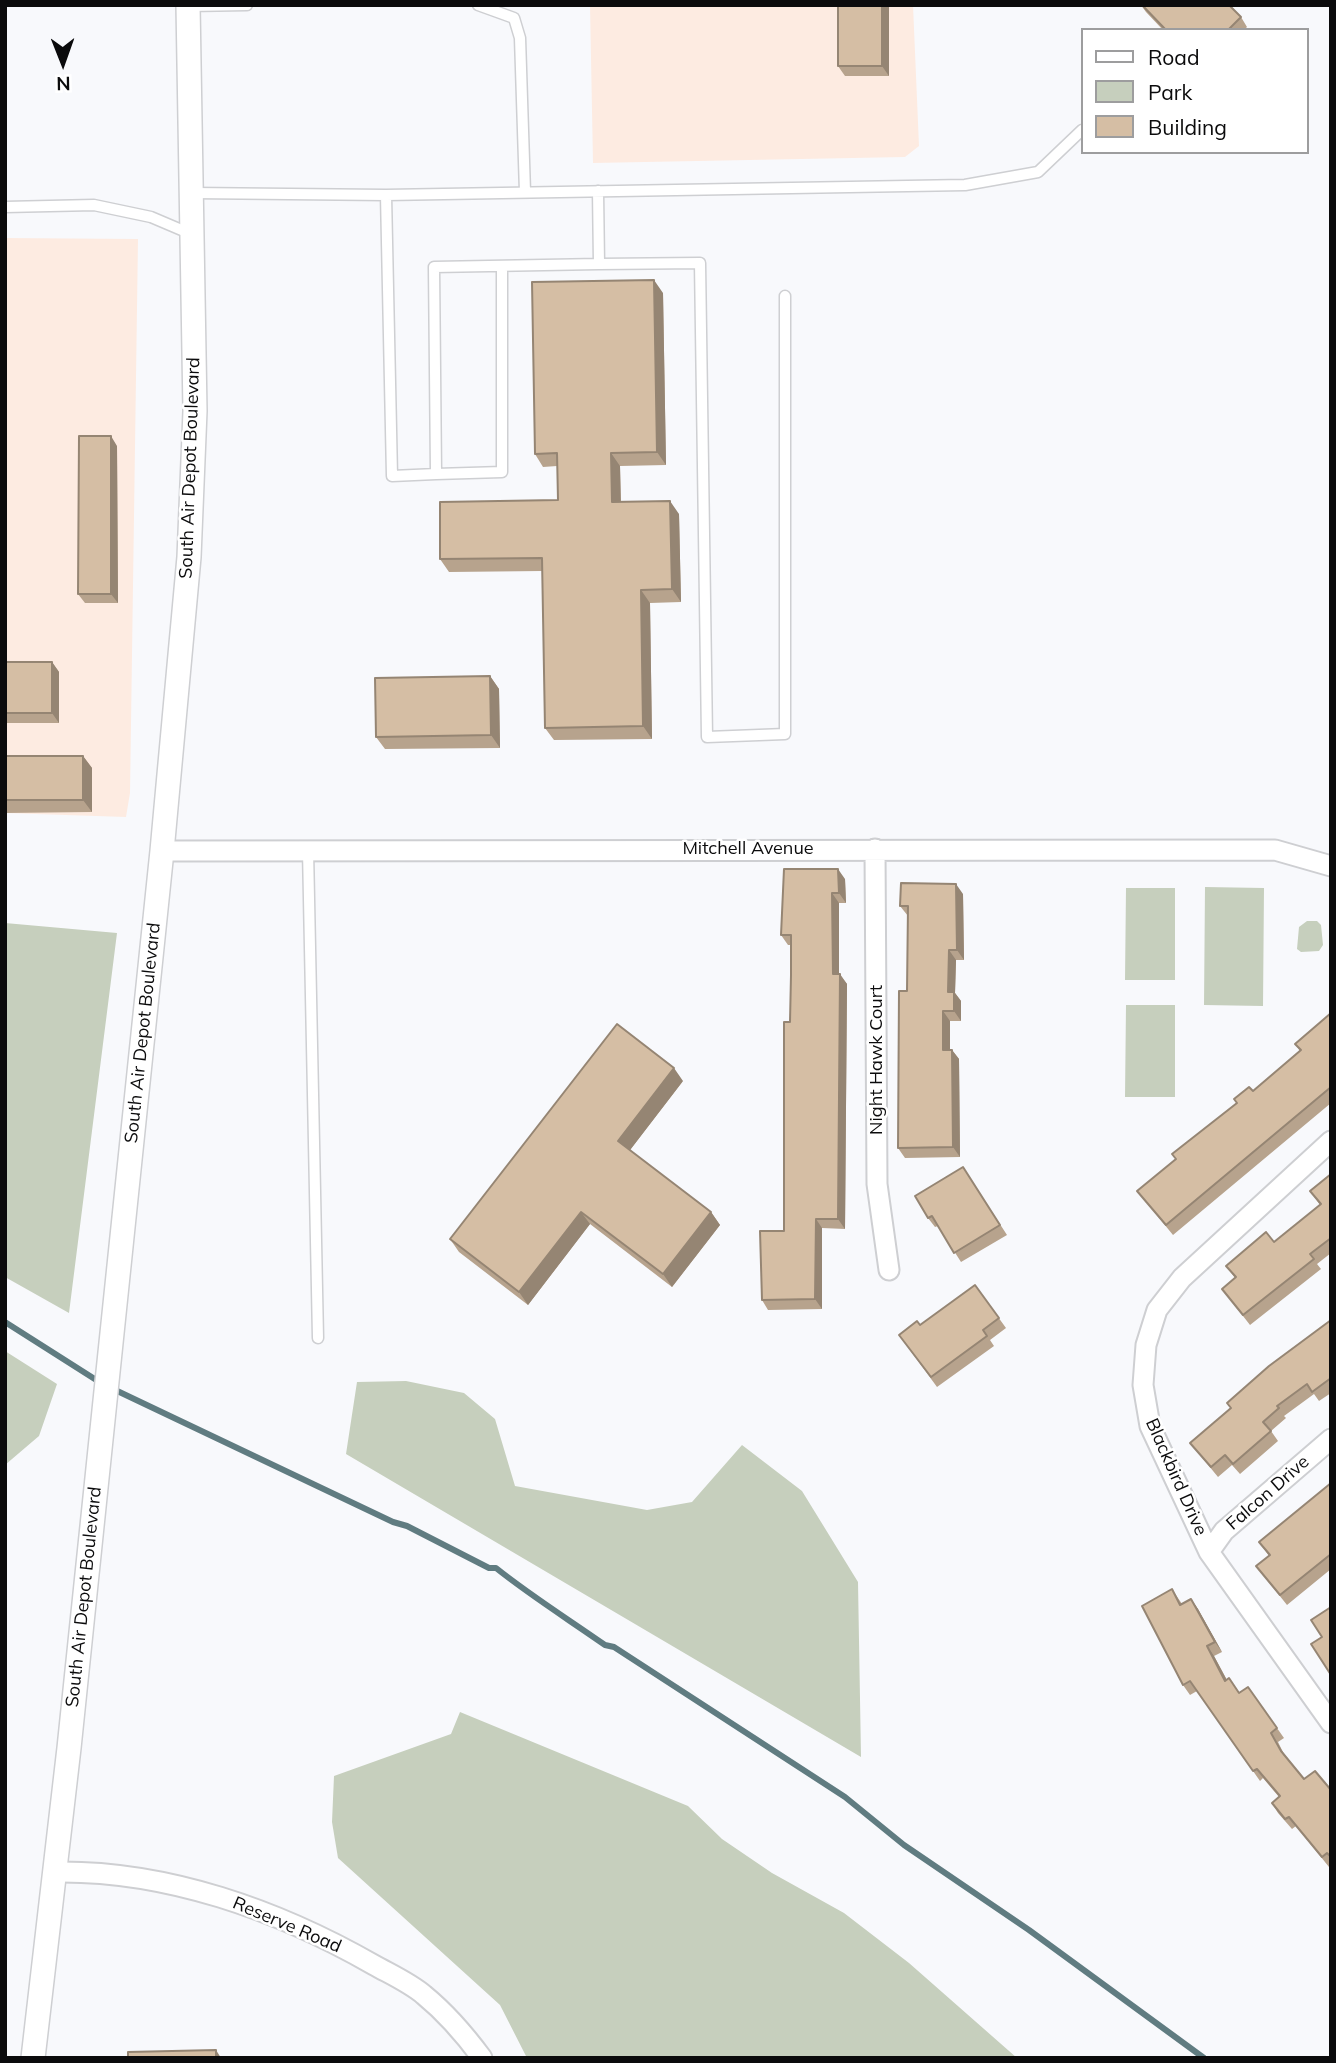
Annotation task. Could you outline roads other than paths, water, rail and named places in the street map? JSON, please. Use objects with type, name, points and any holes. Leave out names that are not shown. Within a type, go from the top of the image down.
[{"type":"street","name":"South Air Depot Boulevard","points":[[33,2058],[163,851],[193,485],[188,6]]},
{"type":"street","name":"Night Hawk Court","points":[[875,849],[877,1184],[889,1270]]},
{"type":"street","name":"Mitchell Avenue","points":[[163,851],[1275,850],[1331,866]]},
{"type":"street","name":"Blackbird Drive","points":[[1331,1140],[1182,1278],[1157,1310],[1146,1345],[1143,1385],[1150,1426],[1209,1552],[1331,1723]]},
{"type":"street","name":"Falcon Drive","points":[[1209,1552],[1224,1531],[1331,1439]]},
{"type":"street","name":"Reserve Road","points":[[54,1872],[83,1871],[189,1887],[260,1911],[307,1931],[342,1947],[423,1993],[464,2034],[482,2058]]},
{"type":"lane","points":[[188,6],[247,5]]},
{"type":"lane","points":[[478,5],[514,18],[520,38],[525,192]]},
{"type":"lane","points":[[191,193],[386,195],[965,185],[1038,172],[1080,132]]},
{"type":"lane","points":[[598,191],[599,264]]},
{"type":"lane","points":[[386,195],[392,476],[502,472],[502,266]]},
{"type":"lane","points":[[5,206],[94,205],[150,217],[191,234]]},
{"type":"lane","points":[[436,474],[434,267],[700,263],[707,737],[786,734],[786,296]]},
{"type":"lane","points":[[308,849],[318,1338]]},
{"type":"waterway","points":[[5,1322],[101,1383]]},
{"type":"waterway","points":[[111,1388],[393,1522],[407,1526],[489,1568],[496,1568],[605,1645],[614,1647],[845,1797],[904,1845],[1029,1930],[1204,2058]]}]
